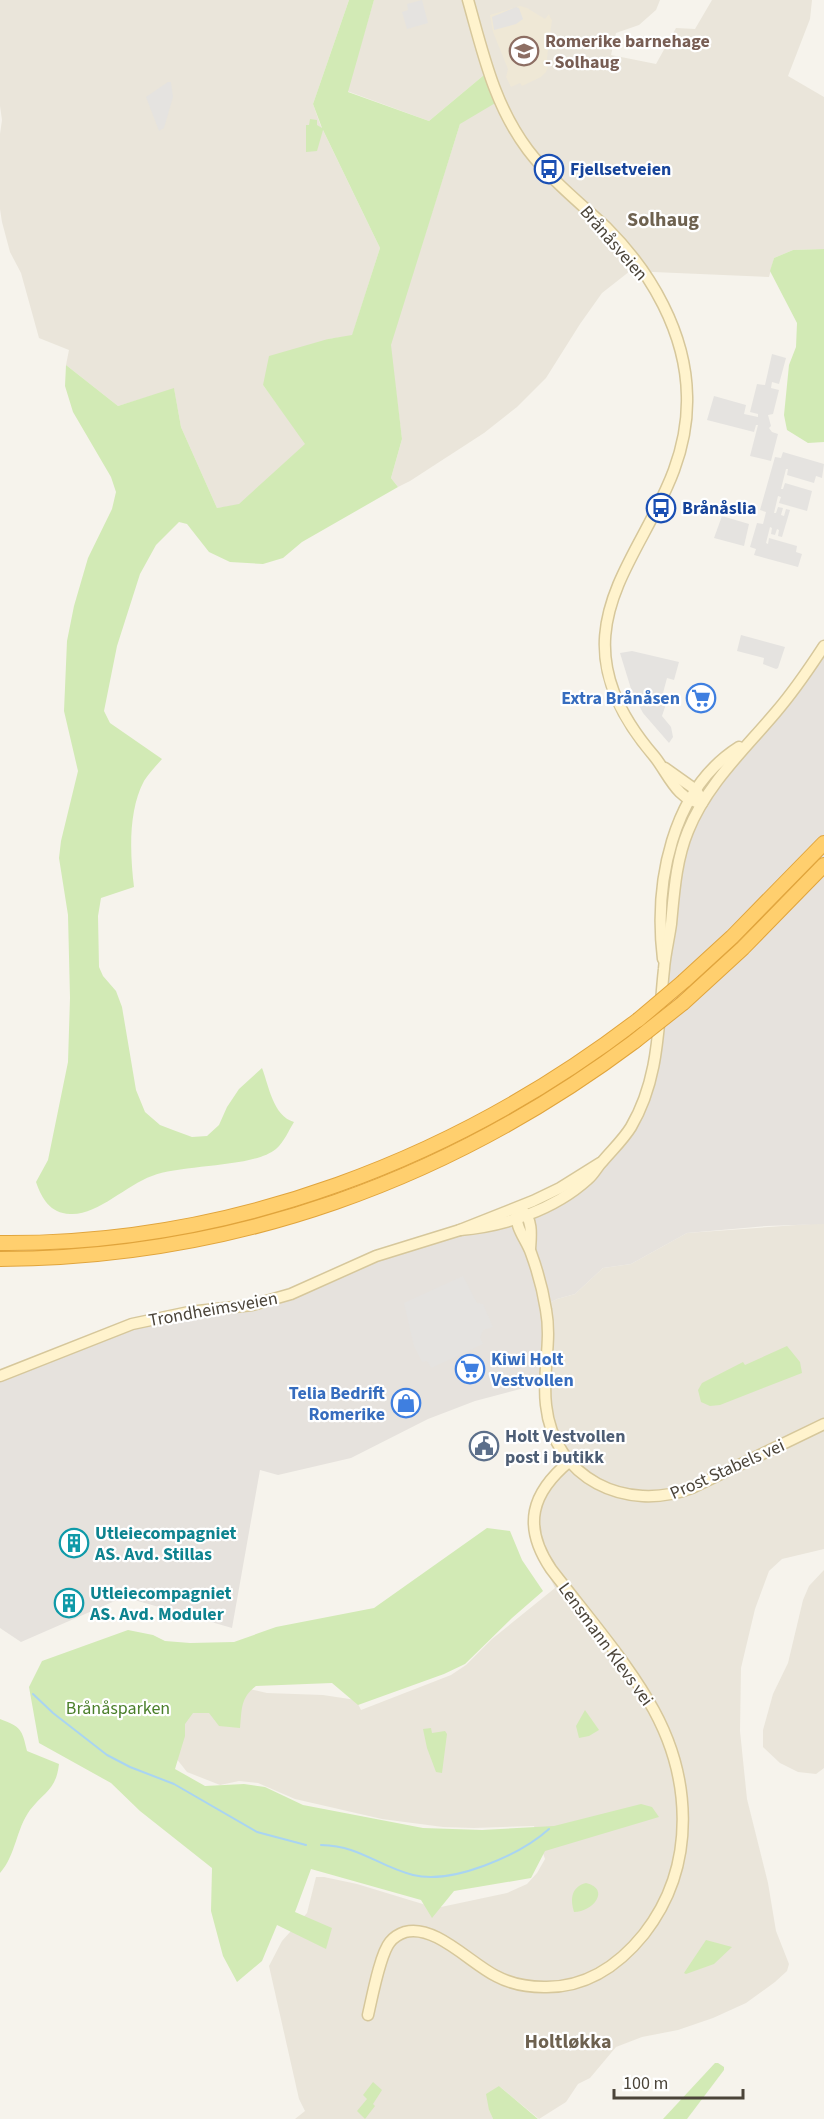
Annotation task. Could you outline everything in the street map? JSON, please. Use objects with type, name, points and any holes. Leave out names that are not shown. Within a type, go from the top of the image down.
[{"type":"highway","points":[[0,1243],[75,1240],[208,1222],[332,1187],[404,1160],[469,1129],[596,1052],[638,1020],[732,937],[824,843]]},
{"type":"highway","points":[[0,1259],[75,1256],[147,1249],[282,1219],[387,1184],[485,1138],[591,1074],[683,1003],[743,948],[824,865]]},
{"type":"street","name":"Brånåsveien","points":[[468,0],[493,87],[513,129],[544,168],[609,231],[642,271],[668,316],[682,355],[687,405],[686,425],[680,452],[669,482],[618,582],[611,603],[606,634],[609,674],[620,709],[632,729],[663,766],[702,803]]},
{"type":"street","name":"Trondheimsveien","points":[[0,1376],[132,1324],[189,1312],[252,1305],[277,1299],[376,1256],[460,1230],[480,1228],[552,1204],[591,1177],[631,1127],[649,1087],[657,1051],[664,966],[669,946],[678,862],[687,833],[702,803],[747,742],[792,693],[824,646]]},
{"type":"street","name":"Trondheimsveien","points":[[664,966],[662,946],[665,871],[673,836],[693,795],[719,764],[747,742]]},
{"type":"street","name":"Prost Stabels vei","points":[[520,1214],[523,1239],[530,1249],[542,1289],[549,1328],[546,1409],[556,1439],[570,1461],[593,1481],[610,1490],[634,1496],[664,1497],[692,1488],[824,1425]]},
{"type":"street","name":"Lensmann Klevs vei","points":[[368,2015],[388,1946],[398,1935],[424,1931],[507,1981],[532,1987],[560,1986],[595,1976],[620,1960],[650,1926],[669,1892],[680,1859],[683,1830],[680,1786],[668,1743],[648,1700],[551,1569],[536,1539],[534,1517],[539,1497],[549,1480],[570,1461]]},
{"type":"shaded area","points":[[0,0],[349,0],[313,104],[320,124],[380,248],[352,336],[328,339],[263,385],[306,444],[239,505],[217,508],[181,427],[174,389],[118,406],[66,365],[69,350],[39,338],[21,273],[10,252],[0,209],[2,120]]},
{"type":"shaded area","points":[[374,0],[660,0],[656,10],[639,25],[616,33],[611,55],[656,64],[676,28],[695,29],[712,0],[812,0],[810,19],[788,76],[824,97],[824,249],[793,250],[774,258],[769,277],[630,271],[602,293],[546,378],[517,407],[484,433],[398,487],[391,478],[402,439],[390,345],[460,124],[484,75],[429,121],[347,91]]},
{"type":"shaded area","points":[[422,0],[428,23],[407,29],[402,12],[408,10],[407,4]]},
{"type":"shaded area","name":"Romerike barnehage - Solhaug","points":[[520,6],[545,19],[549,14],[552,20],[548,66],[541,77],[522,86],[520,83],[511,87],[506,77],[508,69],[493,32],[490,15]]},
{"type":"shaded area","points":[[516,7],[519,8],[523,19],[516,24],[494,30],[492,17]]},
{"type":"shaded area","points":[[171,82],[173,97],[164,128],[159,131],[146,97]]},
{"type":"shaded area","points":[[772,354],[786,358],[779,384],[772,382],[771,388],[779,390],[773,414],[768,415],[771,426],[769,428],[778,434],[771,461],[750,456],[758,425],[754,432],[707,420],[714,396],[746,405],[744,414],[758,417],[758,414],[750,412],[757,384],[765,385]]},
{"type":"shaded area","points":[[783,452],[824,464],[822,478],[816,476],[814,483],[787,475],[788,469],[786,469],[781,489],[785,483],[812,491],[807,511],[779,503],[781,497],[778,496],[774,513],[778,507],[783,508],[781,515],[784,516],[786,509],[790,510],[782,537],[778,536],[779,530],[777,529],[775,535],[771,534],[772,528],[770,527],[766,543],[768,544],[769,538],[797,546],[796,552],[802,554],[798,567],[754,555],[756,549],[750,547],[757,523],[763,524],[766,512],[760,510],[775,457],[781,458]]},
{"type":"shaded area","points":[[722,516],[749,524],[744,546],[714,538]]},
{"type":"shaded area","points":[[741,635],[785,647],[778,668],[763,664],[764,658],[737,651]]},
{"type":"shaded area","points":[[824,648],[824,1224],[766,1226],[687,1233],[631,1264],[603,1268],[575,1294],[557,1299],[544,1306],[547,1382],[475,1401],[428,1419],[351,1458],[278,1475],[260,1470],[232,1628],[124,1597],[21,1642],[0,1628],[0,1376],[136,1322],[268,1303],[376,1258],[514,1218],[563,1197],[607,1159],[637,1113],[653,1059],[677,860],[693,806]]},
{"type":"shaded area","points":[[632,651],[679,662],[674,680],[667,678],[663,693],[669,695],[662,716],[671,727],[673,737],[669,743],[643,713],[632,692],[620,653]]},
{"type":"shaded area","points":[[824,1224],[824,1549],[782,1559],[769,1571],[755,1609],[741,1668],[740,1731],[747,1799],[768,1883],[776,1931],[789,1964],[787,1971],[746,2003],[713,2018],[678,2030],[642,2037],[616,2047],[590,2078],[578,2084],[566,2102],[539,2119],[499,2086],[489,2110],[493,2119],[295,2119],[305,2111],[299,2099],[269,1966],[282,1941],[307,1913],[316,1877],[357,1884],[426,1905],[441,1907],[507,1893],[527,1884],[545,1859],[534,1826],[443,1827],[382,1819],[295,1799],[258,1783],[239,1781],[220,1785],[187,1772],[172,1753],[204,1678],[267,1693],[323,1695],[356,1700],[361,1710],[451,1675],[466,1665],[492,1639],[555,1588],[542,1562],[533,1521],[556,1469],[563,1459],[547,1427],[544,1306],[557,1299],[575,1294],[603,1268],[631,1264],[687,1233]]},
{"type":"shaded area","points":[[463,1276],[477,1303],[483,1304],[493,1327],[483,1330],[480,1338],[483,1344],[431,1368],[427,1361],[422,1362],[414,1346],[404,1303]]},
{"type":"shaded area","points":[[824,1570],[824,1768],[816,1774],[798,1772],[780,1763],[763,1747],[763,1730],[773,1694],[788,1663],[803,1600],[809,1586]]},
{"type":"green space","points":[[349,0],[374,0],[348,92],[429,121],[484,75],[497,102],[460,124],[391,345],[402,439],[391,478],[398,487],[302,542],[283,558],[263,564],[230,562],[209,552],[187,524],[179,522],[156,545],[140,574],[117,646],[104,711],[110,723],[162,759],[144,781],[135,806],[131,847],[134,887],[101,898],[98,916],[99,967],[103,976],[116,991],[122,1007],[136,1090],[145,1112],[160,1125],[192,1137],[207,1136],[219,1125],[239,1089],[262,1068],[276,1107],[287,1119],[294,1122],[279,1146],[265,1155],[235,1163],[165,1172],[142,1180],[91,1210],[80,1213],[63,1213],[48,1204],[36,1182],[48,1160],[68,1062],[70,998],[68,915],[59,858],[78,771],[64,711],[67,641],[88,558],[112,509],[116,492],[111,477],[73,412],[65,386],[66,365],[118,406],[174,388],[181,427],[217,508],[239,504],[305,444],[263,385],[269,356],[328,339],[352,335],[380,248],[323,130],[317,151],[306,152],[306,125],[309,125],[310,119],[317,120],[317,125],[322,128],[313,104]]},
{"type":"green space","points":[[824,249],[824,442],[808,443],[787,430],[784,415],[789,365],[796,347],[797,323],[770,271],[774,258],[793,250]]},
{"type":"green space","points":[[787,1346],[800,1362],[802,1373],[720,1405],[710,1406],[701,1402],[698,1390],[702,1383],[743,1362],[745,1365]]},
{"type":"green space","name":"Brånåsparken","points":[[487,1528],[510,1531],[522,1560],[543,1591],[465,1664],[444,1674],[358,1705],[332,1683],[256,1686],[244,1700],[240,1728],[219,1726],[209,1713],[193,1713],[185,1724],[185,1736],[175,1769],[205,1786],[244,1784],[265,1787],[303,1805],[423,1828],[482,1830],[554,1826],[641,1804],[652,1807],[659,1817],[545,1851],[531,1878],[454,1891],[432,1918],[421,1900],[311,1869],[295,1912],[332,1928],[326,1949],[277,1925],[262,1961],[237,1982],[223,1956],[211,1911],[212,1868],[140,1811],[111,1783],[39,1743],[29,1687],[42,1661],[128,1630],[153,1635],[165,1641],[234,1642],[276,1627],[374,1608]]},
{"type":"green space","points":[[585,1710],[599,1730],[589,1736],[579,1738],[576,1726]]},
{"type":"green space","points":[[0,1719],[20,1730],[27,1751],[59,1764],[58,1773],[49,1790],[25,1817],[9,1858],[0,1873]]},
{"type":"green space","points":[[431,1728],[432,1733],[445,1731],[447,1734],[442,1773],[436,1772],[427,1748],[423,1729]]},
{"type":"green space","points":[[586,1883],[597,1890],[596,1900],[587,1908],[574,1912],[573,1894],[577,1887]]},
{"type":"green space","points":[[706,1940],[732,1947],[714,1964],[684,1973]]},
{"type":"green space","points":[[715,2063],[724,2067],[724,2070],[687,2119],[663,2119]]},
{"type":"green space","points":[[373,2082],[382,2090],[373,2104],[375,2106],[365,2119],[357,2111],[367,2099],[363,2095]]},
{"type":"green space","points":[[499,2086],[538,2119],[493,2119],[486,2094]]},
{"type":"waterway","points":[[33,1694],[53,1713],[107,1755],[130,1767],[174,1784],[257,1832],[306,1845]]},
{"type":"waterway","points":[[321,1845],[347,1849],[413,1875],[447,1876],[466,1872],[504,1858],[549,1829]]},
{"type":"place","name":"Romerike barnehage - Solhaug","points":[[524,51]]},
{"type":"place","name":"Fjellsetveien","points":[[549,169]]},
{"type":"place","name":"Brånåslia","points":[[661,508]]},
{"type":"place","name":"Extra Brånåsen","points":[[701,698]]},
{"type":"place","name":"Kiwi Holt Vestvollen","points":[[470,1369]]},
{"type":"place","name":"Telia Bedrift Romerike","points":[[406,1403]]},
{"type":"place","name":"Holt Vestvollen post i butikk","points":[[484,1446]]},
{"type":"place","name":"Utleiecompagniet AS. Avd. Stillas","points":[[74,1543]]},
{"type":"place","name":"Utleiecompagniet AS. Avd. Moduler","points":[[69,1603]]},
{"type":"district","name":"Solhaug","points":[[663,219]]},
{"type":"district","name":"Holtløkka","points":[[568,2041]]}]
